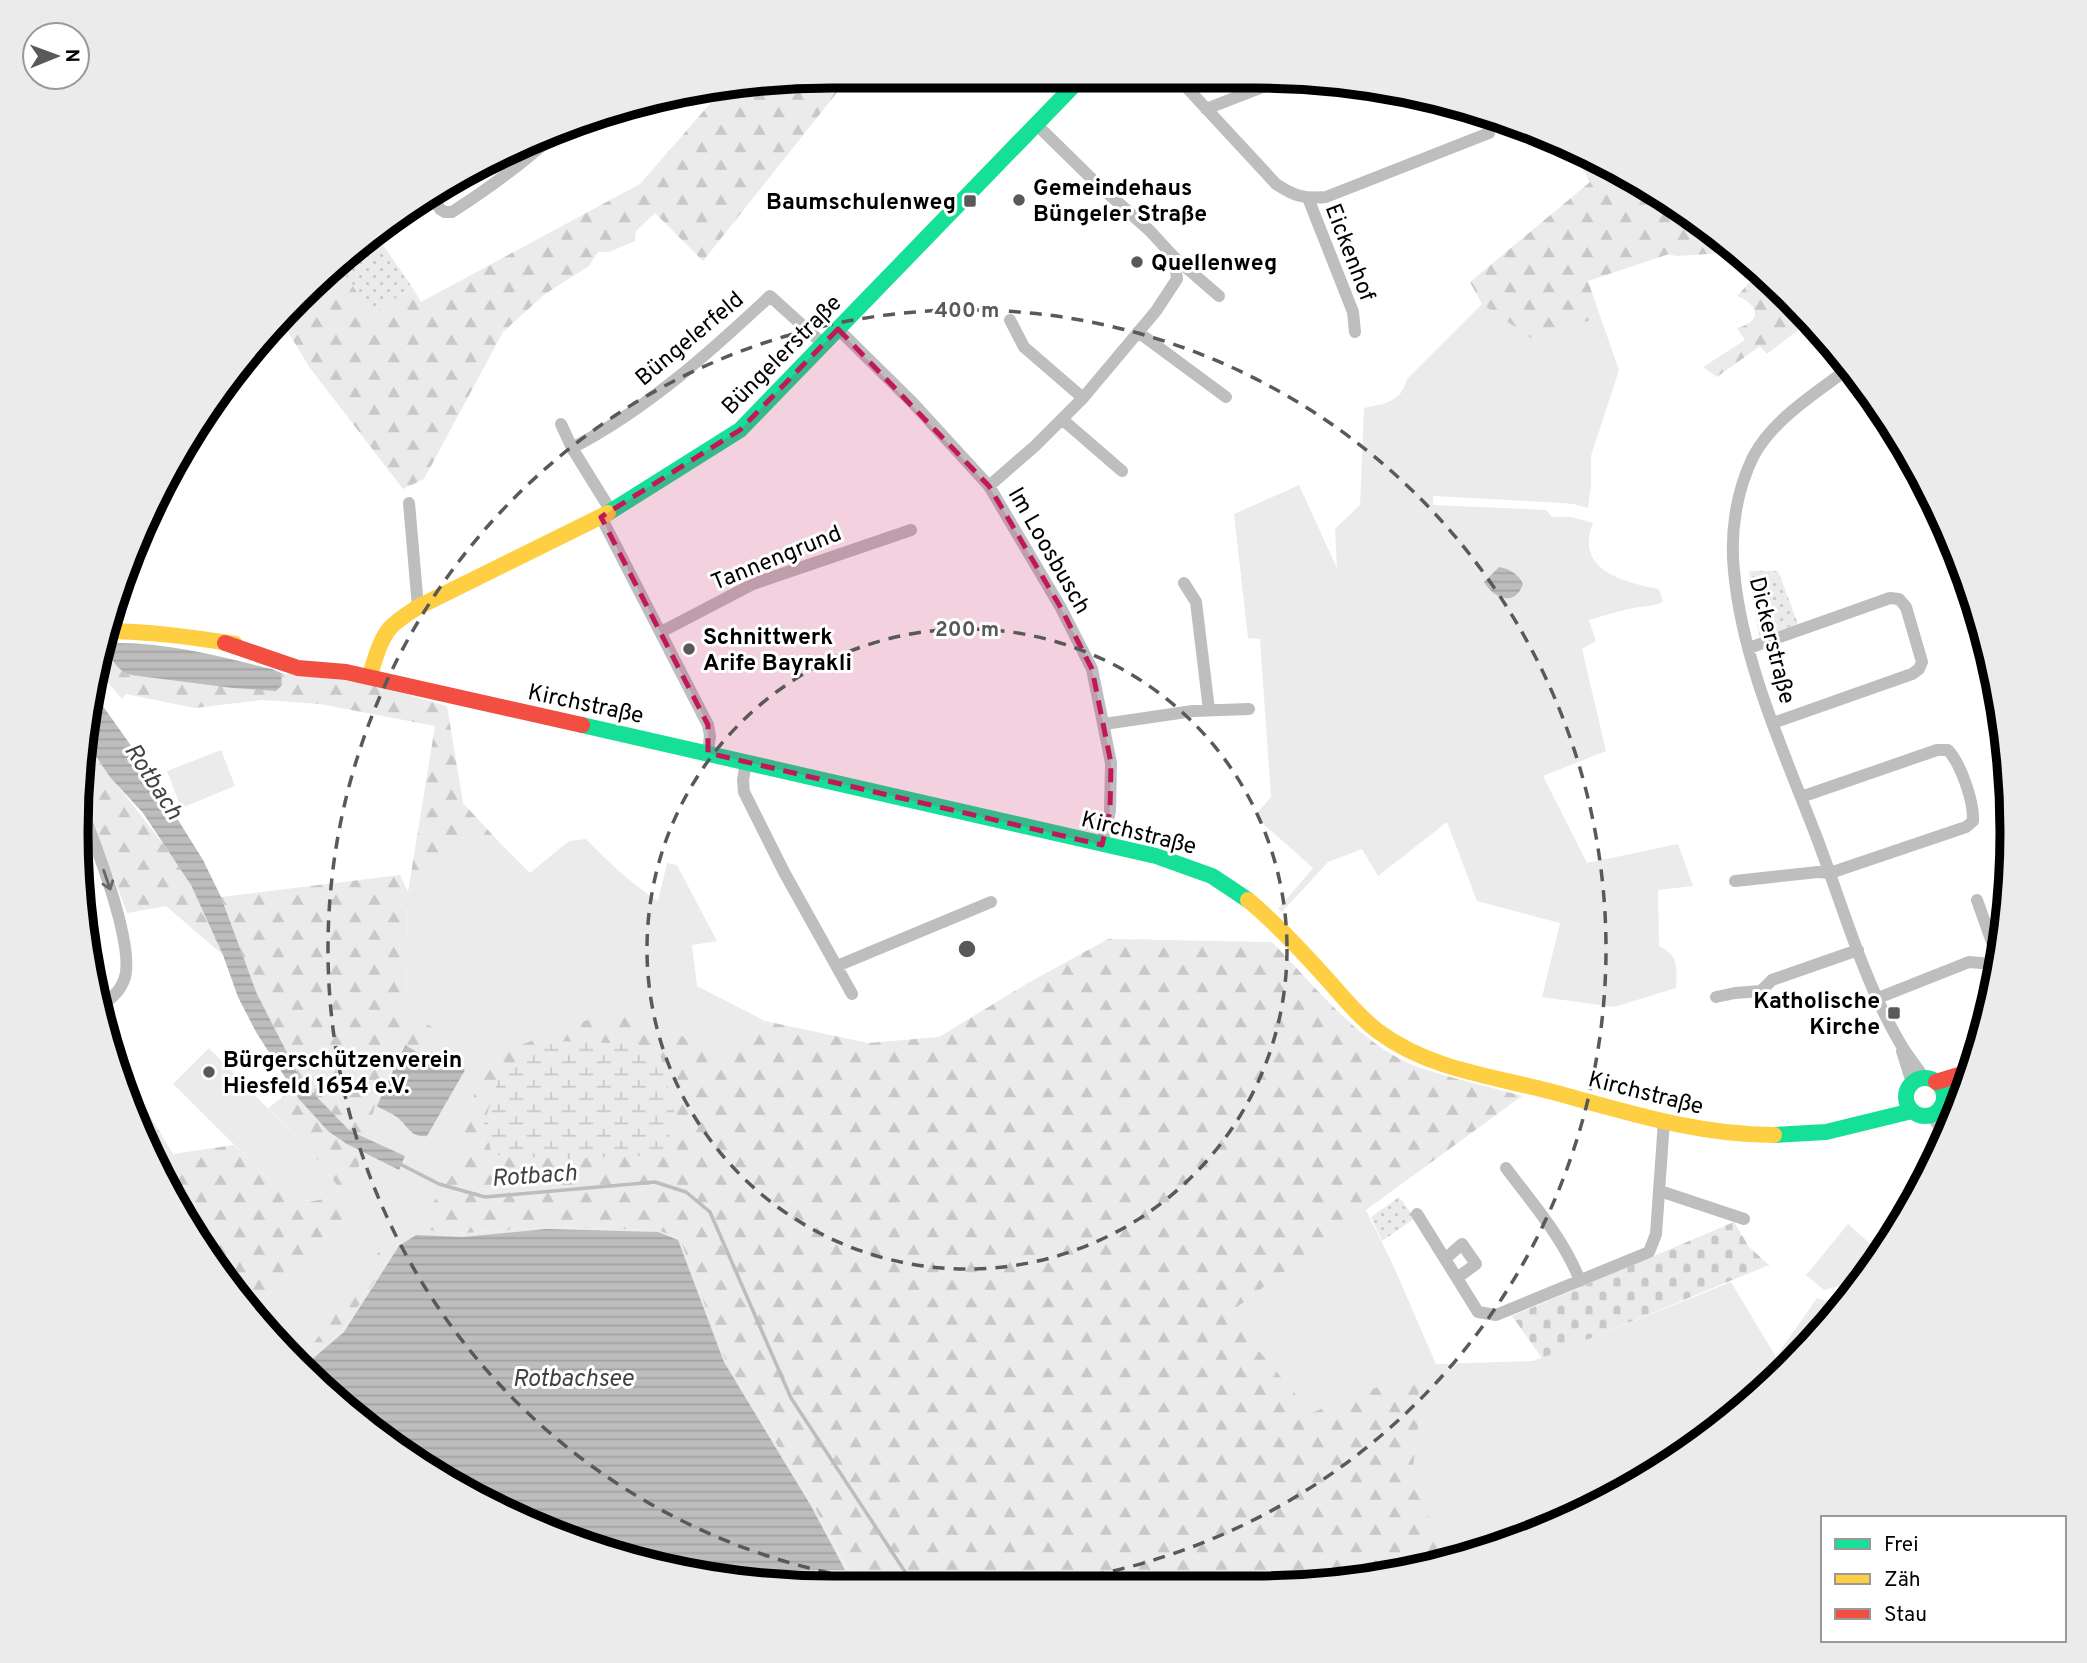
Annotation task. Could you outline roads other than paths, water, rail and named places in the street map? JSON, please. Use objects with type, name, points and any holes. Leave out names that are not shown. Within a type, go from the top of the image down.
[{"type":"street","name":"Büngelerstraße","points":[[369,677],[376,654],[390,628],[418,607],[606,514],[740,430],[1072,88]]},
{"type":"street","name":"Eickenhof","points":[[1187,88],[1276,184],[1290,193],[1308,198],[1353,312],[1355,332]]},
{"type":"street","points":[[1206,109],[1260,88]]},
{"type":"street","points":[[1038,125],[1174,257],[1219,296]]},
{"type":"street","points":[[1308,198],[1326,197],[1489,133]]},
{"type":"street","points":[[436,202],[440,209],[452,212],[541,147]]},
{"type":"street","points":[[989,486],[1063,420],[1156,311],[1177,279],[1174,257]]},
{"type":"street","name":"Büngelerfeld","points":[[572,448],[604,432],[684,374],[770,296],[823,344]]},
{"type":"street","points":[[1010,320],[1024,347],[1083,398]]},
{"type":"street","name":"Im Loosbusch","points":[[838,328],[913,403],[989,486],[1061,608],[1092,669],[1111,762],[1111,811],[1102,845]]},
{"type":"street","points":[[1138,331],[1226,397]]},
{"type":"street","name":"Dickerstraße","points":[[1841,373],[1812,395],[1772,432],[1757,452],[1747,474],[1735,517],[1733,557],[1739,607],[1773,723],[1858,950],[1878,998],[1940,1123]]},
{"type":"street","points":[[1063,420],[1122,471]]},
{"type":"street","points":[[561,424],[660,632],[708,725],[708,753]]},
{"type":"street","points":[[409,503],[418,607]]},
{"type":"street","name":"Tannengrund","points":[[660,632],[753,584],[911,530]]},
{"type":"street","points":[[1184,583],[1196,602],[1209,710]]},
{"type":"street","points":[[1749,648],[1890,598],[1899,599],[1906,607],[1922,662],[1919,669],[1912,674],[1773,723]]},
{"type":"street","name":"Kirchstraße","points":[[115,631],[167,633],[225,643],[298,668],[369,677],[1156,856],[1191,867],[1219,879],[1250,899],[1376,1030],[1405,1049],[1452,1067],[1664,1122],[1760,1135],[1825,1132],[1857,1124],[1894,1106],[1955,1084]]},
{"type":"street","points":[[1104,724],[1209,710],[1249,709]]},
{"type":"street","points":[[1734,881],[1830,873],[1966,827],[1973,821],[1973,811],[1956,759],[1948,750],[1937,750],[1801,797]]},
{"type":"street","points":[[746,763],[744,792],[784,872],[852,994]]},
{"type":"street","points":[[88,826],[110,886],[127,960],[124,981],[118,992],[108,1001]]},
{"type":"street","points":[[1977,900],[1991,940]]},
{"type":"street","points":[[837,966],[991,902]]},
{"type":"street","points":[[1716,997],[1761,991],[1772,980],[1858,950]]},
{"type":"street","points":[[1878,998],[1969,961],[1987,963]]},
{"type":"street","name":"Kirchstraße","points":[[1925,1096],[1957,1078]]},
{"type":"street","name":"Dickerstraße","points":[[1925,1096],[1942,1117]]},
{"type":"street","points":[[1417,1214],[1478,1312],[1496,1315],[1649,1252],[1656,1234],[1664,1122]]},
{"type":"street","points":[[1506,1168],[1552,1229],[1575,1267],[1580,1281]]},
{"type":"street","points":[[1660,1191],[1744,1219]]},
{"type":"street","points":[[1445,1259],[1462,1244],[1476,1265],[1457,1278]]},
{"type":"water","points":[[1499,567],[1513,572],[1523,584],[1515,596],[1499,596],[1484,582]]},
{"type":"water","points":[[112,644],[177,648],[272,669],[281,673],[282,685],[276,691],[131,675],[116,664],[110,653]]},
{"type":"water","points":[[99,702],[139,757],[203,860],[221,897],[257,994],[302,1082],[350,1131],[405,1156],[399,1170],[347,1144],[328,1131],[299,1099],[256,1032],[238,997],[223,955],[191,885],[143,813],[110,777],[92,751]]},
{"type":"water","points":[[405,1045],[432,1061],[451,1060],[465,1070],[427,1136],[414,1134],[396,1116],[377,1106]]},
{"type":"water","name":"Rotbachsee","points":[[546,1229],[658,1232],[678,1240],[724,1362],[811,1506],[845,1570],[749,1571],[686,1561],[592,1536],[547,1519],[459,1476],[418,1450],[379,1422],[309,1362],[344,1332],[399,1246],[416,1235],[463,1237]]},
{"type":"waterway","name":"Rotbach","points":[[398,1163],[439,1184],[485,1197],[655,1182],[686,1192],[710,1212],[791,1398],[908,1576]]},
{"type":"place","name":"Gemeindehaus Büngeler Straße","points":[[1019,200]]},
{"type":"place","name":"Baumschulenweg","points":[[970,201]]},
{"type":"place","name":"Quellenweg","points":[[1137,262]]},
{"type":"place","name":"Schnittwerk Arife Bayrakli","points":[[689,649]]},
{"type":"place","name":"Katholische Kirche","points":[[1894,1013]]},
{"type":"place","name":"Bürgerschützenverein Hiesfeld 1654 e.V.","points":[[209,1072]]}]
